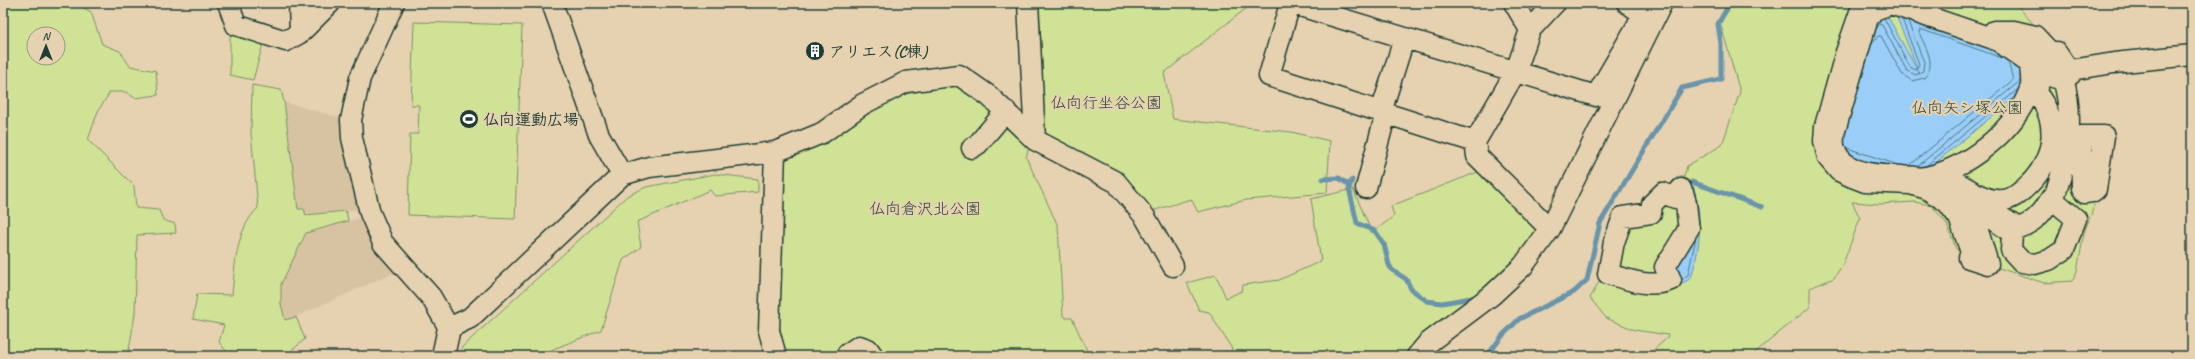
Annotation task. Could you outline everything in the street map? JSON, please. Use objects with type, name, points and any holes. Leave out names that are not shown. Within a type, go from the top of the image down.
[{"type":"street","points":[[228,3],[236,25],[286,41],[300,33],[330,3]]},
{"type":"street","points":[[299,3],[300,33]]},
{"type":"street","points":[[394,3],[360,78],[351,120],[352,138],[370,213],[383,243],[430,297],[449,328],[443,356]]},
{"type":"street","points":[[552,3],[599,135],[622,176]]},
{"type":"street","points":[[1028,3],[1035,140]]},
{"type":"street","points":[[1514,3],[1530,30]]},
{"type":"street","points":[[1550,229],[1477,156],[1475,142],[1516,71],[1530,30],[1555,3]]},
{"type":"street","points":[[1417,356],[1428,343],[1492,295],[1523,266],[1550,229],[1662,3]]},
{"type":"street","points":[[1868,3],[1861,9],[1825,126],[1824,141],[1828,158],[1839,171],[1865,182],[1910,184],[1927,189],[1947,202],[1959,218],[1971,252],[1969,258],[1988,264],[1992,245],[1960,204]]},
{"type":"street","points":[[1908,3],[1996,35],[2032,57],[2038,65],[2039,77],[2037,94],[2044,103],[2051,120],[2051,146],[2044,168],[2032,183],[2009,199],[2002,200],[1988,199],[1947,177],[1928,181],[1878,175],[1855,169],[1841,161],[1834,149],[1834,134],[1868,18],[1874,10],[1891,4],[1996,35],[2014,31],[2035,36],[2050,52],[2056,52],[2071,74],[2067,74]]},
{"type":"street","points":[[1475,142],[1269,76],[1290,4],[1596,96],[1640,7]]},
{"type":"street","points":[[1928,181],[1930,176],[1954,167],[1976,154],[1997,137],[2023,104],[2031,84],[2030,64],[1998,41],[1996,35]]},
{"type":"street","points":[[1366,188],[1404,39]]},
{"type":"street","points":[[2067,74],[2114,62],[2192,56]]},
{"type":"street","points":[[2053,200],[2060,183],[2068,137],[2067,74]]},
{"type":"street","points":[[449,328],[470,318],[622,176],[649,167],[775,152],[822,133],[863,104],[906,82],[959,75],[989,96],[1035,140],[1116,182],[1145,217],[1173,266]]},
{"type":"street","points":[[972,148],[978,144],[1006,111]]},
{"type":"street","points":[[775,152],[769,331],[776,356]]},
{"type":"street","points":[[1928,181],[1976,217],[1986,218],[2000,223],[2012,234],[2011,250],[2022,262],[2035,264],[2049,260],[2064,250],[2076,219],[2053,200]]},
{"type":"street","points":[[1681,190],[1686,197],[1685,209],[1688,228],[1665,267],[1671,280],[1664,283],[1641,283],[1608,274],[1614,242],[1623,217],[1650,212],[1652,204],[1663,193],[1675,198],[1681,190]]},
{"type":"street","points":[[1960,204],[1990,210],[2018,228],[2028,225],[2040,216],[2051,198],[2053,200]]},
{"type":"street","points":[[848,356],[847,354],[859,346],[868,348],[872,356]]},
{"type":"shaded area","points":[[284,102],[342,118],[360,209],[305,215],[298,209]]},
{"type":"shaded area","points":[[363,217],[398,271],[286,321],[281,304],[281,284],[306,233]]},
{"type":"green space","points":[[3,3],[75,3],[91,12],[102,44],[120,51],[130,66],[156,71],[158,95],[135,98],[126,92],[110,92],[98,111],[88,140],[134,186],[136,208],[159,210],[163,220],[175,224],[176,233],[137,235],[135,314],[128,356],[3,356]]},
{"type":"green space","name":"仏向行坐谷公園","points":[[1039,3],[1253,3],[1164,73],[1173,119],[1291,132],[1330,141],[1327,193],[1246,200],[1198,212],[1191,199],[1152,211],[1054,147],[1045,131]]},
{"type":"green space","name":"仏向矢シ塚公園","points":[[1734,3],[2015,3],[2053,47],[2078,129],[2108,133],[2099,193],[2084,233],[2077,271],[2072,281],[2044,283],[1969,258],[1956,249],[1947,224],[1931,205],[1914,202],[1879,204],[1852,202],[1860,218],[1843,264],[1834,278],[1810,288],[1810,307],[1751,356],[1647,356],[1667,338],[1668,335],[1635,330],[1606,318],[1590,298],[1604,273],[1609,244],[1652,204],[1677,177],[1684,177],[1687,166],[1722,145],[1740,92],[1720,22]]},
{"type":"green space","name":"仏向運動広場","points":[[414,22],[522,25],[515,219],[408,215],[410,134],[418,134],[419,105],[411,105]]},
{"type":"green space","points":[[230,35],[263,44],[253,80],[230,75]]},
{"type":"green space","points":[[252,85],[281,90],[284,102],[298,209],[304,209],[306,215],[346,211],[348,221],[306,233],[281,284],[281,304],[285,320],[296,317],[305,339],[285,356],[230,356],[219,342],[224,325],[193,319],[197,294],[232,295],[236,260],[241,237],[245,226],[258,208],[251,132]]},
{"type":"green space","name":"仏向倉沢北公園","points":[[954,85],[981,101],[1030,144],[1026,157],[1058,226],[1063,316],[1066,318],[1072,318],[1089,355],[787,356],[779,325],[782,156],[888,97]]},
{"type":"green space","points":[[1478,172],[1540,229],[1503,275],[1442,321],[1408,350],[1405,356],[1229,356],[1232,349],[1209,312],[1199,310],[1187,283],[1216,275],[1226,298],[1242,291],[1243,285],[1279,280],[1321,261],[1311,199],[1353,189],[1372,233],[1394,216],[1391,206]]},
{"type":"green space","points":[[715,174],[758,179],[758,192],[715,196],[710,190],[637,222],[641,247],[623,260],[601,330],[536,356],[459,356],[462,347],[627,196],[646,187]]},
{"type":"water","points":[[1891,3],[2018,47],[2031,84],[1910,184],[1828,158],[1882,6],[1920,75]]},
{"type":"water","points":[[1687,182],[1692,182],[1696,194],[1699,218],[1699,242],[1691,278],[1680,285],[1671,280]]},
{"type":"waterway","points":[[1487,356],[1503,335],[1519,319],[1574,292],[1587,280],[1600,223],[1682,88],[1721,79],[1721,44],[1718,24],[1730,3]]},
{"type":"waterway","points":[[1323,179],[1339,178],[1349,185]]},
{"type":"waterway","points":[[1352,180],[1349,188],[1357,223],[1375,231],[1384,244],[1389,265],[1392,270],[1406,279],[1411,289],[1427,301],[1442,303],[1477,297]]},
{"type":"waterway","points":[[1692,182],[1762,207]]},
{"type":"place","name":"アリエス(C棟)","points":[[815,51]]},
{"type":"place","name":"仏向運動広場","points":[[469,119]]}]
